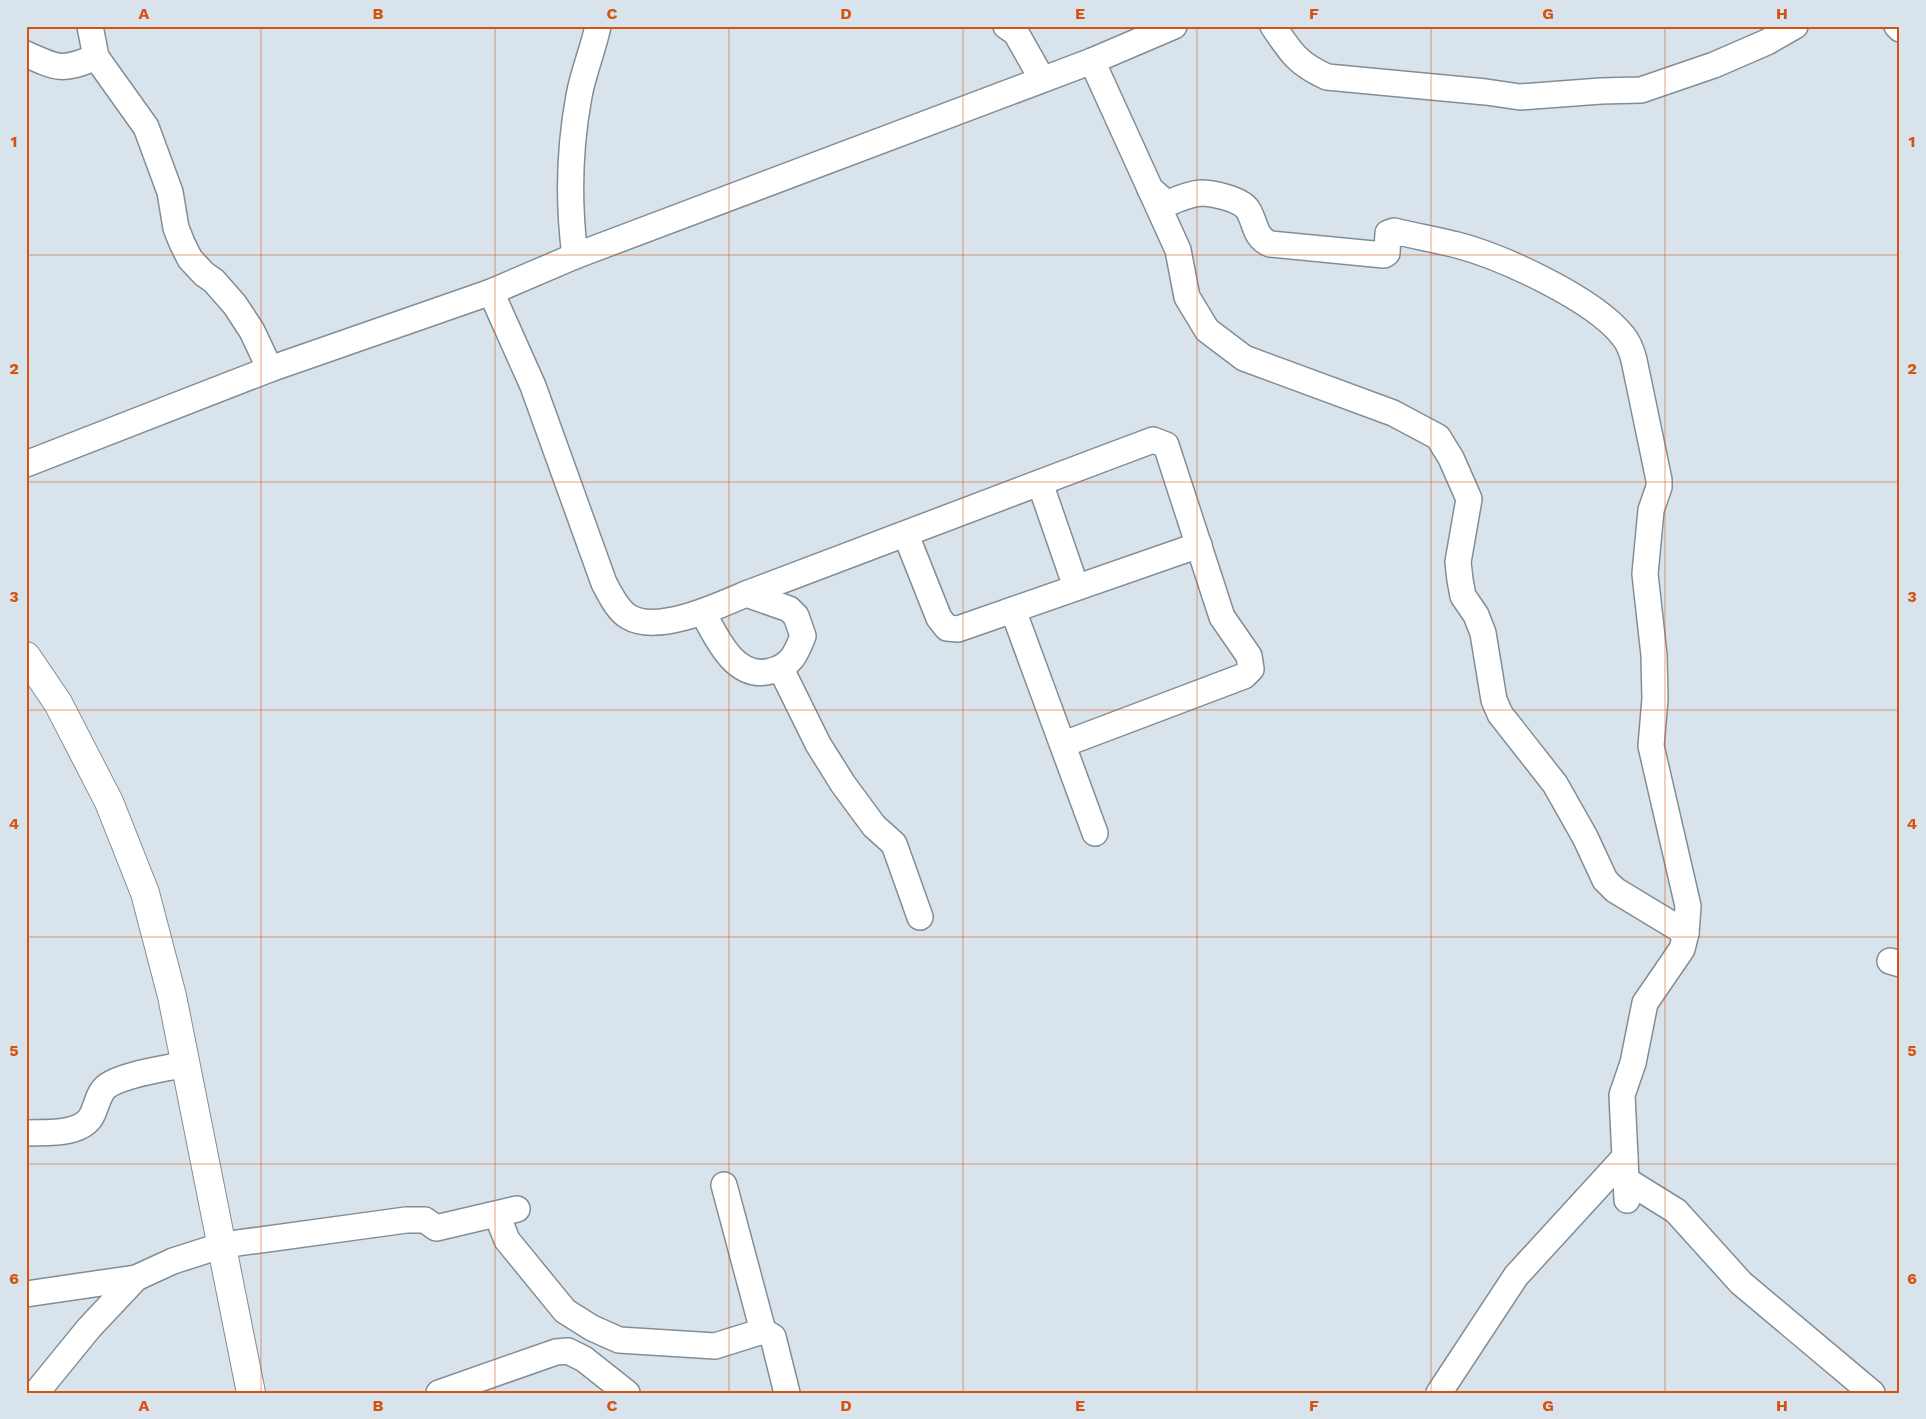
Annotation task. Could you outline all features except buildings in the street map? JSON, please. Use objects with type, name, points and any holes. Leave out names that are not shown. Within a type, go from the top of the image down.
[{"type":"main road","points":[[26,656],[58,703],[109,802],[145,893],[172,996],[251,1393]]},
{"type":"street","points":[[90,26],[96,57],[146,126],[170,192],[176,228],[190,259],[204,274],[214,281],[235,305],[252,331],[270,369]]},
{"type":"street","points":[[575,256],[570,218],[570,176],[573,136],[579,95],[598,26]]},
{"type":"street","points":[[1006,26],[1016,33],[1042,79]]},
{"type":"street","points":[[1273,26],[1291,53],[1307,68],[1327,77],[1520,97],[1641,90],[1714,65],[1767,42],[1796,26]]},
{"type":"street","points":[[1897,26],[1900,29]]},
{"type":"street","points":[[26,464],[270,369],[491,292],[575,256],[1092,61],[1169,27]]},
{"type":"street","points":[[26,54],[53,66],[75,66],[96,57]]},
{"type":"street","points":[[1092,61],[1178,250],[1187,297],[1207,330],[1244,358],[1393,413],[1438,437],[1451,458],[1468,499],[1458,562],[1460,580],[1463,596],[1476,616],[1483,633],[1494,700],[1500,714],[1555,784],[1585,837],[1605,880],[1615,890],[1686,933]]},
{"type":"street","points":[[1150,189],[1164,200],[1171,202],[1185,196],[1202,193],[1232,199],[1243,204],[1248,210],[1258,236],[1264,242],[1270,244],[1384,255],[1387,254],[1388,233],[1394,231],[1459,246],[1516,266],[1574,298],[1605,318],[1623,336],[1630,347],[1659,480],[1659,487],[1651,510],[1645,574],[1654,655],[1655,699],[1651,746],[1688,906],[1686,933],[1682,949],[1644,1003],[1633,1063],[1622,1095],[1626,1179]]},
{"type":"street","points":[[491,292],[533,386],[604,583],[615,602],[628,617],[649,622],[703,613],[746,594],[1153,440],[1166,445],[1222,617],[1249,656],[1251,669],[1244,676],[1064,744]]},
{"type":"street","points":[[1040,483],[1076,587]]},
{"type":"street","points":[[906,534],[939,618],[947,628],[958,630],[1199,544]]},
{"type":"street","points":[[703,613],[733,660],[747,671],[761,674],[781,668],[796,655],[803,636],[796,616],[789,609],[746,594]]},
{"type":"street","points":[[1013,610],[1064,744],[1095,833]]},
{"type":"street","points":[[781,668],[818,744],[833,768],[874,826],[894,844],[920,917]]},
{"type":"street","points":[[26,1133],[73,1130],[86,1123],[92,1117],[100,1093],[116,1080],[186,1064]]},
{"type":"street","points":[[1439,1393],[1516,1276],[1626,1179]]},
{"type":"street","points":[[1626,1179],[1676,1210],[1741,1283],[1872,1393]]},
{"type":"street","points":[[724,1184],[763,1331],[773,1337],[787,1393]]},
{"type":"street","points":[[26,1294],[136,1278],[173,1261],[223,1245],[406,1220],[425,1220],[436,1228],[507,1212],[507,1240],[566,1311],[592,1328],[620,1340],[715,1346],[763,1331]]},
{"type":"street","points":[[36,1393],[89,1328],[136,1278]]},
{"type":"street","points":[[576,1355],[592,1328]]},
{"type":"street","points":[[439,1393],[556,1352],[568,1351],[584,1359],[627,1393]]}]
